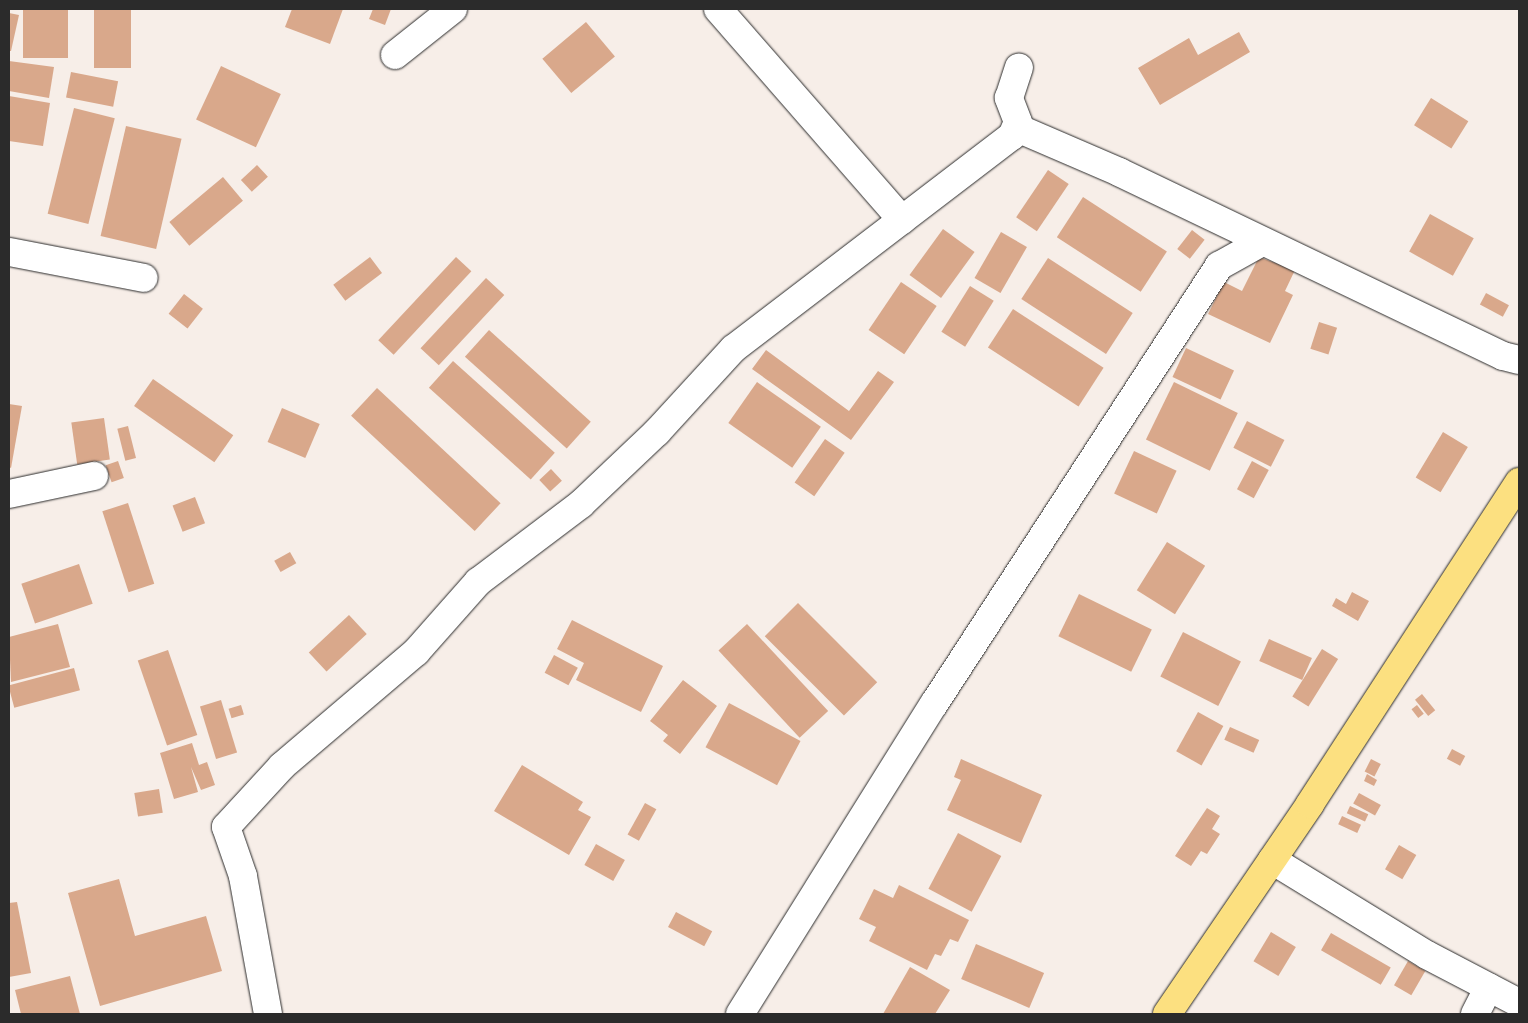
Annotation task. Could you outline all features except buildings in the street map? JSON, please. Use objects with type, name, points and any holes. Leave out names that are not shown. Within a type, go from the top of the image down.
[{"type":"main road","points":[[1167,1014],[1272,860],[1519,482]]},
{"type":"street","points":[[395,55],[453,9]]},
{"type":"street","points":[[718,9],[902,220]]},
{"type":"street","points":[[268,1014],[243,876],[226,828],[282,766],[416,652],[478,582],[581,504],[657,432],[733,349],[1012,136],[1018,122],[1009,98],[1019,68]]},
{"type":"street","points":[[1017,128],[1119,172],[1217,221],[1503,356],[1519,360]]},
{"type":"street","points":[[1217,221],[1218,266]]},
{"type":"street","points":[[740,1014],[934,704],[1218,266],[1262,242]]},
{"type":"street","points":[[9,252],[144,278]]},
{"type":"street","points":[[9,494],[94,476]]},
{"type":"street","points":[[1272,860],[1428,955],[1519,1003]]},
{"type":"street","points":[[1475,1014],[1489,987]]}]
